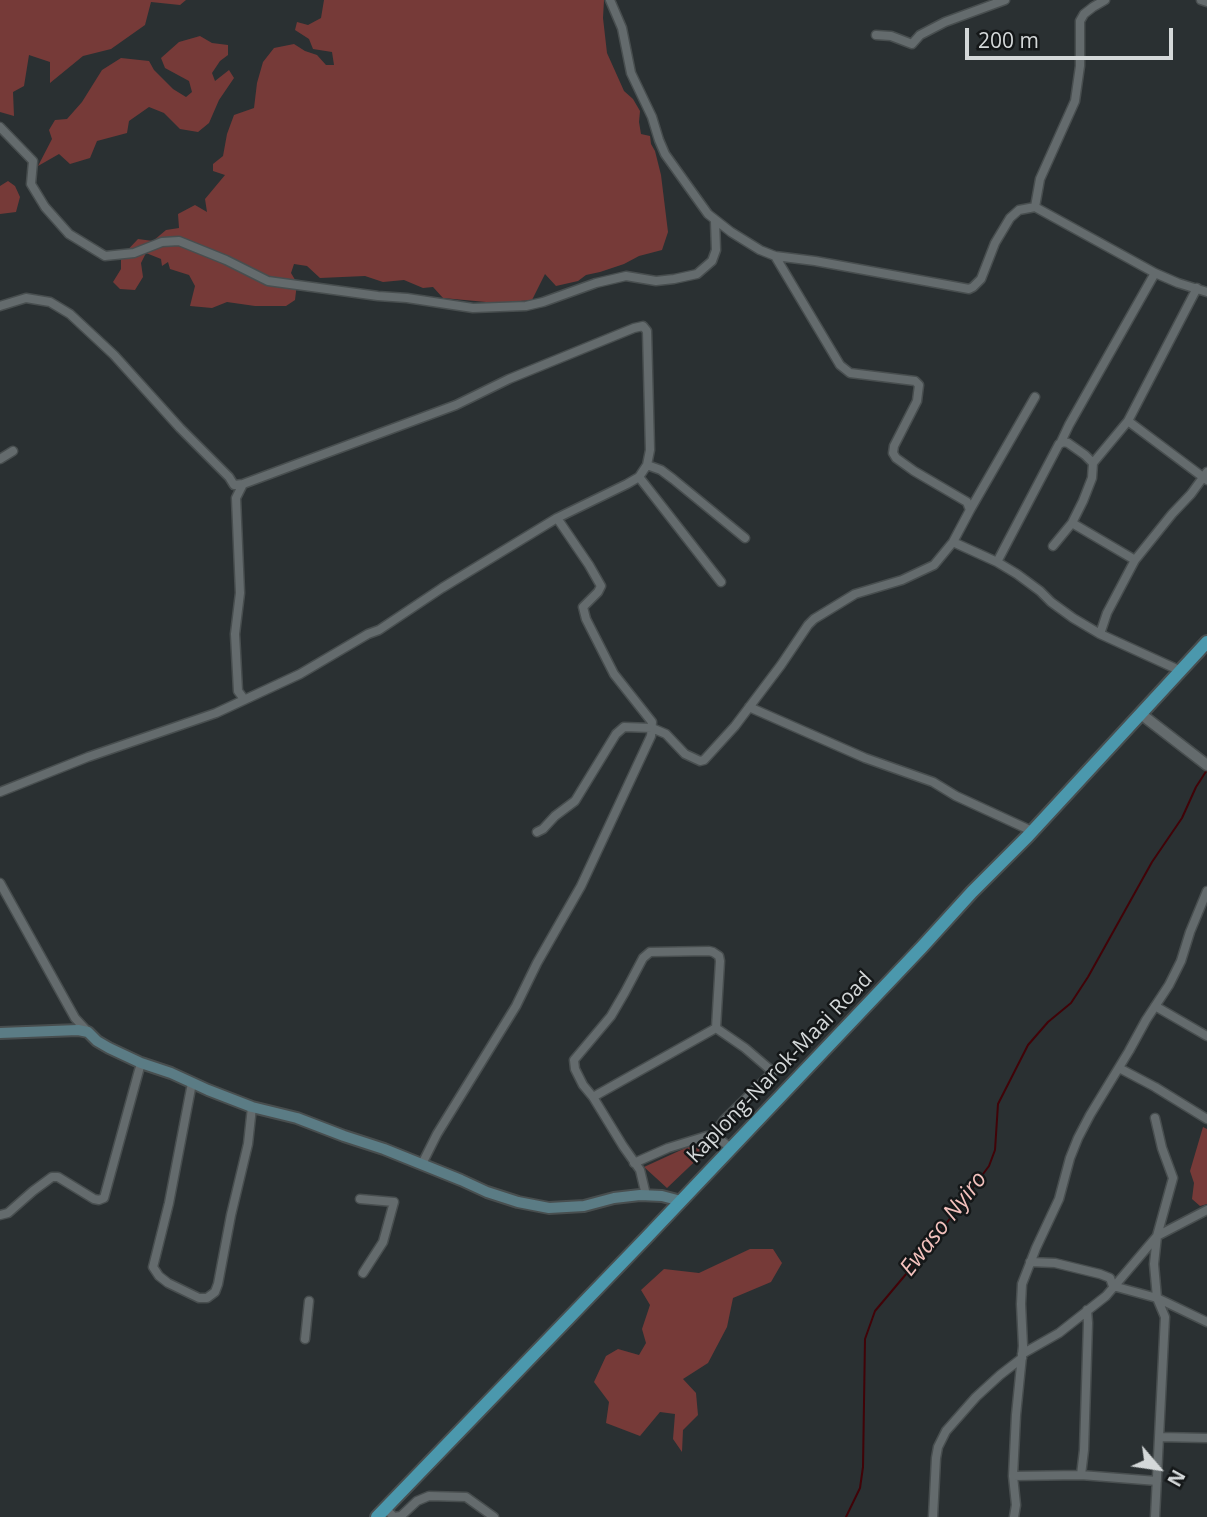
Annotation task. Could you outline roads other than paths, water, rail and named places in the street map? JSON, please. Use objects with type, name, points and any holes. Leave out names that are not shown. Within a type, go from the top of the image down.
[{"type":"highway","name":"Kaplong-Narok-Maai Road","points":[[382,1513],[1032,831],[1207,642]]},
{"type":"main road","points":[[0,1033],[78,1030],[88,1032],[97,1041],[141,1063],[252,1107],[297,1118],[518,1202],[540,1207],[584,1206],[614,1198],[646,1195],[681,1201]]},
{"type":"street","points":[[610,0],[622,29],[631,73],[652,117],[665,153],[715,220],[768,254],[971,288],[981,279],[995,243],[1010,218],[1018,210],[1035,207],[1155,273],[1207,292]]},
{"type":"street","points":[[876,35],[891,36],[912,44],[920,35],[945,22],[1005,0]]},
{"type":"street","points":[[1035,207],[1040,179],[1075,101],[1080,66],[1080,21],[1084,14],[1105,0]]},
{"type":"street","points":[[1201,0],[1207,2]]},
{"type":"street","points":[[0,127],[33,161],[31,184],[45,206],[69,233],[105,256],[134,253],[162,242],[179,241],[268,281],[378,296],[473,308],[526,306],[626,276],[656,281],[697,274],[712,261],[716,250],[715,220]]},
{"type":"street","points":[[775,256],[840,365],[850,373],[915,381],[919,385],[917,401],[893,453],[914,471],[967,502],[970,510]]},
{"type":"street","points":[[997,562],[1069,425],[1155,273]]},
{"type":"street","points":[[1053,546],[1072,523],[1089,488],[1093,463],[1128,421],[1197,288]]},
{"type":"street","points":[[0,306],[26,298],[35,299],[50,302],[70,314],[114,355],[234,485],[243,484],[456,405],[509,379],[639,326],[643,326],[647,331],[650,450],[647,465],[639,477],[557,518],[379,630],[300,674],[216,713],[78,761],[0,792]]},
{"type":"street","points":[[537,832],[575,801],[621,729],[628,726],[652,728],[666,734],[685,754],[700,761],[704,760],[735,726],[814,619],[855,594],[902,580],[934,565],[953,542],[1035,397]]},
{"type":"street","points":[[1100,634],[1107,612],[1135,560],[1206,476],[1128,421]]},
{"type":"street","points":[[1061,442],[1076,448],[1093,463]]},
{"type":"street","points":[[0,459],[13,451]]},
{"type":"street","points":[[647,465],[674,479],[745,538]]},
{"type":"street","points":[[639,477],[720,582]]},
{"type":"street","points":[[243,484],[236,498],[240,593],[235,634],[238,691],[244,699]]},
{"type":"street","points":[[422,1164],[437,1134],[516,1006],[581,886],[651,736],[652,722],[614,674],[586,620],[583,607],[601,586],[557,518]]},
{"type":"street","points":[[1072,523],[1135,560]]},
{"type":"street","points":[[953,542],[997,562],[1041,591],[1073,618],[1100,634],[1181,671]]},
{"type":"street","points":[[749,707],[865,758],[933,782],[956,796],[1032,831]]},
{"type":"street","points":[[1141,713],[1207,765]]},
{"type":"street","points":[[0,884],[75,1018],[88,1032]]},
{"type":"street","points":[[1014,1517],[1017,1393],[1022,1356],[1022,1284],[1059,1199],[1078,1138],[1169,985],[1181,961],[1207,891]]},
{"type":"street","points":[[1197,913],[1207,918]]},
{"type":"street","points":[[646,1195],[640,1170],[583,1085],[575,1069],[575,1060],[611,1016],[645,955],[650,952],[709,951],[719,956],[716,1028]]},
{"type":"street","points":[[1155,1006],[1207,1035]]},
{"type":"street","points":[[710,1140],[724,1121],[773,1072],[716,1028]]},
{"type":"street","points":[[593,1097],[716,1028]]},
{"type":"street","points":[[0,1214],[8,1213],[52,1177],[58,1177],[94,1199],[104,1198],[141,1063]]},
{"type":"street","points":[[1119,1068],[1207,1119]]},
{"type":"street","points":[[192,1083],[169,1203],[153,1267],[168,1283],[199,1298],[207,1298],[215,1292],[218,1284],[248,1144],[252,1107]]},
{"type":"street","points":[[1155,1118],[1173,1178],[1157,1236],[1154,1264],[1157,1298],[1165,1317],[1155,1517]]},
{"type":"street","points":[[634,1163],[707,1136],[710,1140],[719,1139],[731,1148]]},
{"type":"street","points":[[360,1199],[394,1202],[383,1242],[363,1273]]},
{"type":"street","points":[[933,1517],[938,1447],[946,1431],[976,1397],[1022,1356],[1059,1333],[1106,1296],[1157,1236],[1207,1209]]},
{"type":"street","points":[[1030,1262],[1055,1263],[1088,1270],[1110,1278],[1113,1286]]},
{"type":"street","points":[[1113,1286],[1157,1298],[1207,1322]]},
{"type":"street","points":[[305,1339],[309,1301]]},
{"type":"street","points":[[1081,1475],[1087,1310]]},
{"type":"street","points":[[1158,1437],[1207,1438]]},
{"type":"street","points":[[1013,1476],[1081,1475],[1157,1480]]},
{"type":"street","points":[[382,1513],[401,1516],[417,1501],[429,1496],[466,1497],[494,1517]]},
{"type":"waterway","name":"Ewaso Nyiro","points":[[846,1517],[860,1488],[863,1467],[865,1339],[875,1311],[928,1248],[989,1166],[995,1150],[998,1104],[1028,1045],[1048,1022],[1071,1003],[1088,977],[1152,862],[1182,818],[1207,770]]}]
